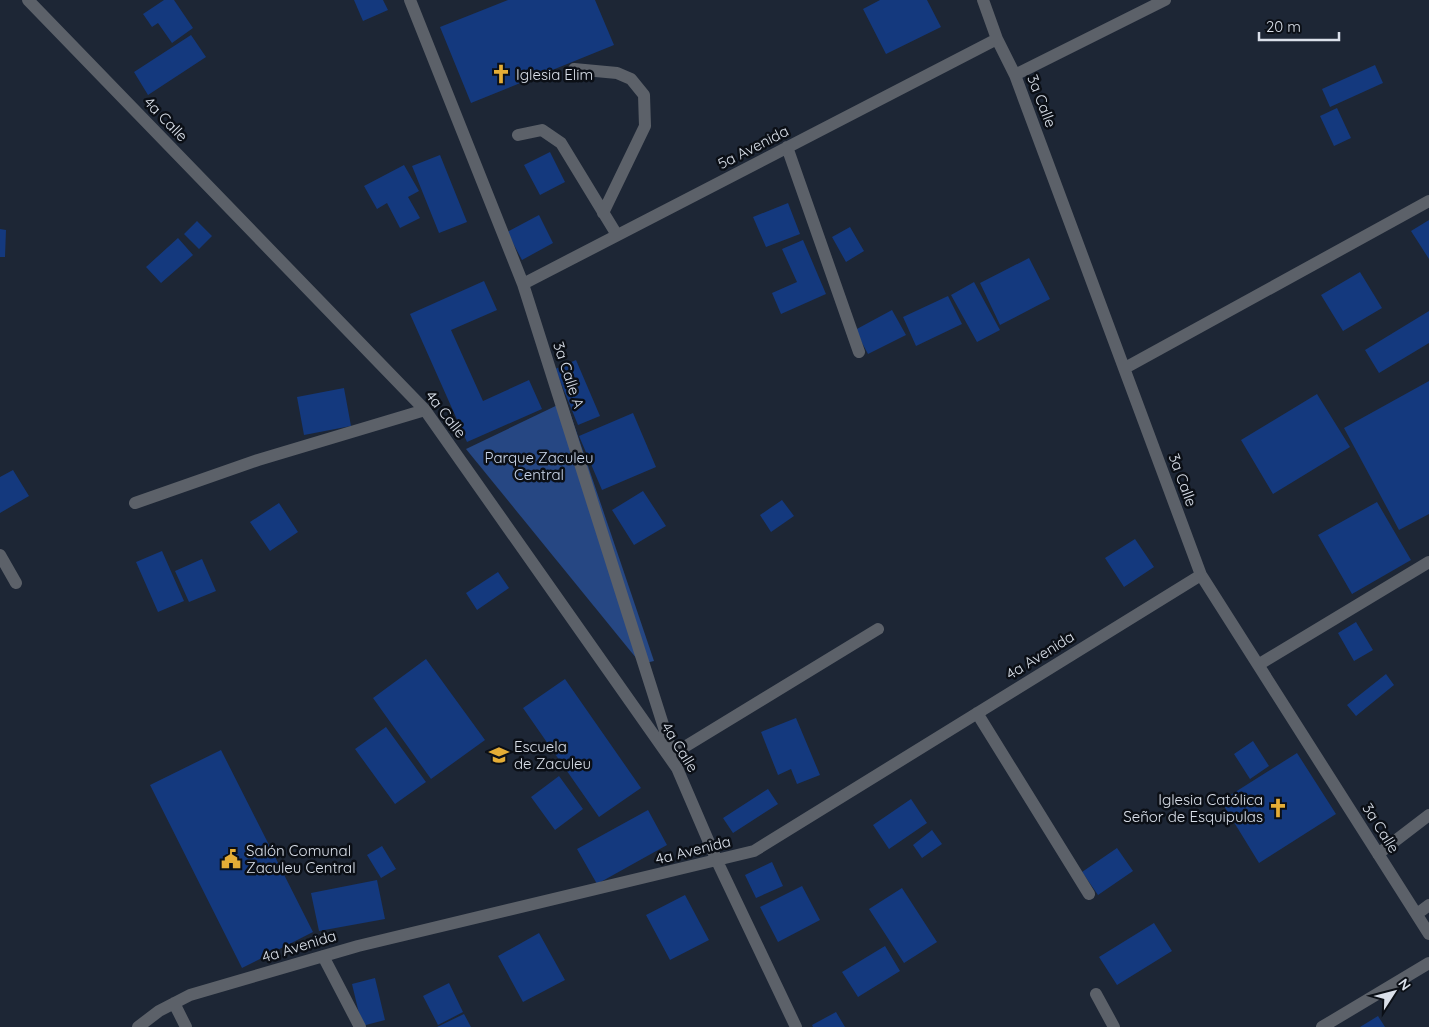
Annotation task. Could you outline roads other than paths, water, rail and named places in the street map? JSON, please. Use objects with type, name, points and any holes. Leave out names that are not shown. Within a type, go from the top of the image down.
[{"type":"street","name":"4a Calle","points":[[28,0],[425,410],[677,768],[718,861],[796,1027]]},
{"type":"street","name":"3a Calle A","points":[[410,0],[523,284],[677,768]]},
{"type":"street","name":"3a Calle","points":[[983,0],[997,39],[1015,75],[1201,575],[1429,934]]},
{"type":"street","points":[[1015,75],[1165,0]]},
{"type":"street","name":"5a Avenida","points":[[523,284],[997,39]]},
{"type":"street","points":[[574,69],[617,73],[631,80],[644,95],[645,126],[604,213]]},
{"type":"street","points":[[518,135],[542,130],[561,143],[617,235]]},
{"type":"street","points":[[787,147],[859,352]]},
{"type":"street","points":[[1125,368],[1429,200]]},
{"type":"street","points":[[135,503],[258,460],[425,410]]},
{"type":"street","points":[[0,556],[16,583]]},
{"type":"street","points":[[1258,665],[1429,562]]},
{"type":"street","name":"4a Avenida","points":[[138,1027],[159,1011],[190,995],[358,946],[754,851],[1201,575]]},
{"type":"street","points":[[673,754],[878,629]]},
{"type":"street","points":[[977,713],[1089,894]]},
{"type":"street","points":[[1378,854],[1429,815]]},
{"type":"street","points":[[1416,914],[1429,905]]},
{"type":"street","points":[[323,956],[360,1027]]},
{"type":"street","points":[[1322,1027],[1429,963]]},
{"type":"street","points":[[1096,994],[1114,1027]]},
{"type":"street","points":[[174,1004],[186,1027]]},
{"type":"place","name":"Iglesia Elim","points":[[501,74]]},
{"type":"place","name":"Escuela de Zaculeu","points":[[499,755]]},
{"type":"place","name":"Iglesia Católica Señor de Esquipulas","points":[[1278,808]]},
{"type":"place","name":"Salón Comunal Zaculeu Central","points":[[231,859]]},
{"type":"park label","name":"Parque Zaculeu Central","points":[[539,466]]}]
